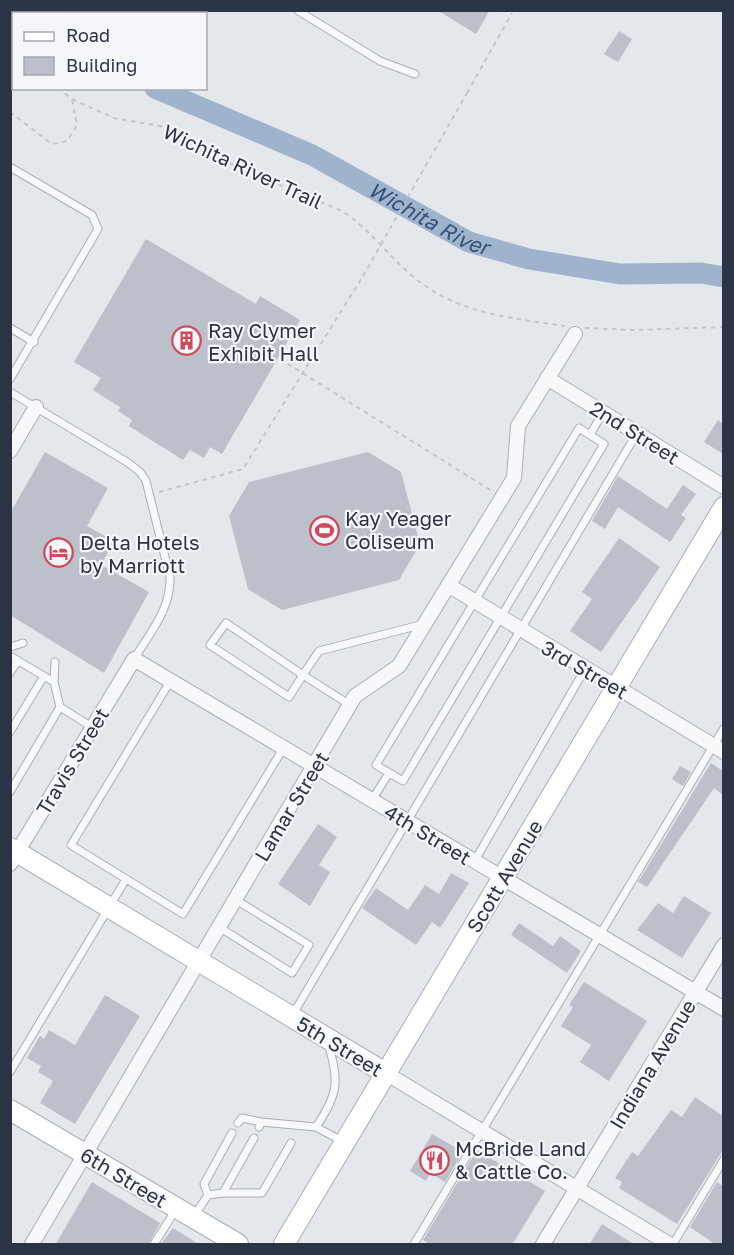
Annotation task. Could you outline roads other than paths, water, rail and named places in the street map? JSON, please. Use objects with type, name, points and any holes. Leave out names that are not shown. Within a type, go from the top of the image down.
[{"type":"main road","name":"Scott Avenue","points":[[284,1245],[723,507]]},
{"type":"main road","name":"5th Street","points":[[13,855],[109,907],[387,1074]]},
{"type":"main road","name":"6th Street","points":[[10,1110],[238,1245]]},
{"type":"street","name":"Lamar Street","points":[[32,1245],[350,705],[361,690],[399,666],[502,497],[516,469],[518,426],[573,329]]},
{"type":"street","name":"2nd Street","points":[[546,378],[723,487]]},
{"type":"street","points":[[10,451],[36,407]]},
{"type":"street","name":"3rd Street","points":[[448,585],[520,631],[718,749]]},
{"type":"street","name":"4th Street","points":[[134,658],[502,879],[723,1008]]},
{"type":"street","name":"Travis Street","points":[[13,855],[134,658]]},
{"type":"street","name":"Indiana Avenue","points":[[543,1245],[723,945]]},
{"type":"street","name":"5th Street","points":[[387,1074],[671,1245]]},
{"type":"lane","points":[[297,10],[380,61],[416,74]]},
{"type":"lane","points":[[10,167],[92,216],[98,229],[34,342],[10,379]]},
{"type":"lane","points":[[10,328],[34,342]]},
{"type":"lane","points":[[10,392],[140,471],[150,494],[170,577],[170,591],[161,615],[134,658]]},
{"type":"lane","points":[[590,435],[603,412]]},
{"type":"lane","points":[[579,428],[590,435],[604,444],[403,781],[376,765],[579,428]]},
{"type":"lane","points":[[291,1017],[637,434]]},
{"type":"lane","points":[[350,705],[303,675],[226,623],[210,645],[289,697],[303,675],[319,651],[424,624]]},
{"type":"lane","points":[[10,647],[23,643]]},
{"type":"lane","points":[[10,656],[54,682]]},
{"type":"lane","points":[[10,673],[18,660]]},
{"type":"lane","points":[[55,662],[54,682],[60,707],[92,728]]},
{"type":"lane","points":[[474,862],[585,669]]},
{"type":"lane","points":[[10,732],[44,676]]},
{"type":"lane","points":[[171,680],[72,845],[183,914],[284,747]]},
{"type":"lane","points":[[10,792],[60,707]]},
{"type":"lane","points":[[414,1245],[599,936],[718,749],[723,728]]},
{"type":"lane","points":[[372,800],[389,773]]},
{"type":"lane","points":[[10,1072],[126,879]]},
{"type":"lane","points":[[219,927],[292,973],[309,945],[236,900]]},
{"type":"lane","points":[[316,1127],[337,1089],[326,1037]]},
{"type":"lane","points":[[238,1123],[242,1118],[260,1125],[296,1129],[316,1127],[346,1143]]},
{"type":"lane","points":[[208,1195],[204,1184],[232,1133]]},
{"type":"lane","points":[[224,1193],[254,1138]]},
{"type":"lane","points":[[154,1245],[184,1213],[208,1195],[262,1193],[291,1143]]},
{"type":"lane","points":[[671,1245],[723,1159]]},
{"type":"waterway","name":"Wichita River","points":[[160,90],[312,155],[469,242],[529,259],[620,274],[701,273],[724,277]]},
{"type":"place","name":"Ray Clymer Exhibit Hall","points":[[187,341]]},
{"type":"place","name":"Kay Yeager Coliseum","points":[[324,530]]},
{"type":"place","name":"Delta Hotels by Marriott","points":[[59,553]]},
{"type":"place","name":"McBride Land & Cattle Co.","points":[[434,1160]]}]
